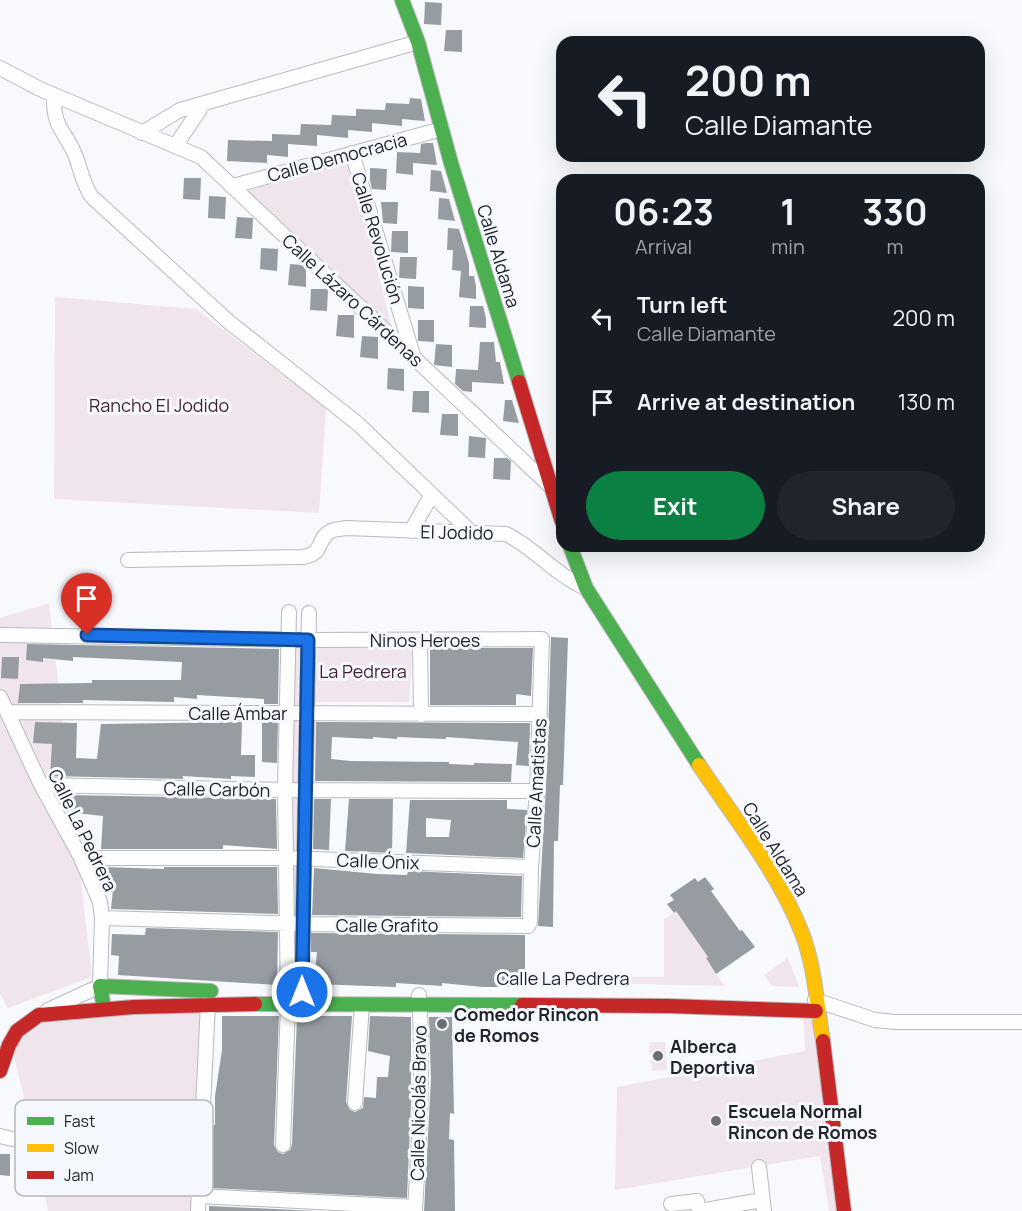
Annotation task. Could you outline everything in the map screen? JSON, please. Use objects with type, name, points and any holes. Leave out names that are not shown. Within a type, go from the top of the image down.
[{"type":"main road","name":"Calle Aldama","points":[[402,0],[418,42],[442,129],[556,503]]},
{"type":"main road","name":"Calle Aldama","points":[[572,552],[585,588],[780,887],[798,924],[809,956],[829,1079],[844,1211]]},
{"type":"main road","name":"Calle La Pedrera","points":[[419,1000],[362,1005],[294,998],[100,986],[104,1008],[294,998],[816,1006]]},
{"type":"main road","points":[[0,1071],[3,1049],[22,1024],[39,1015],[104,1008]]},
{"type":"street","points":[[142,133],[180,110],[418,42]]},
{"type":"street","name":"Calle Lázaro Cárdenas","points":[[0,68],[54,95],[142,133],[176,144],[201,157],[551,488]]},
{"type":"street","points":[[54,95],[54,114],[58,125],[75,155],[85,187],[92,197],[229,322],[357,423],[430,496],[471,532]]},
{"type":"street","points":[[176,144],[204,103]]},
{"type":"street","name":"Calle Democracia","points":[[233,186],[442,129]]},
{"type":"street","name":"Calle Revolución","points":[[352,153],[414,358]]},
{"type":"street","points":[[411,531],[430,496]]},
{"type":"street","name":"El Jodido","points":[[128,560],[313,556],[325,535],[332,530],[346,528],[506,534],[518,540],[566,579],[585,588]]},
{"type":"street","points":[[289,612],[285,790],[287,923],[294,998]]},
{"type":"street","points":[[283,1145],[302,924],[309,613]]},
{"type":"street","name":"Ninos Heroes","points":[[0,635],[420,641],[542,639]]},
{"type":"street","name":"Calle Amatistas","points":[[528,926],[531,922],[531,867],[537,791],[542,639]]},
{"type":"street","points":[[420,641],[421,715]]},
{"type":"street","name":"Calle La Pedrera","points":[[0,697],[41,785],[81,858],[100,902],[102,918],[100,986]]},
{"type":"street","name":"Calle Ámbar","points":[[8,712],[540,714]]},
{"type":"street","name":"Calle Carbón","points":[[41,785],[285,790],[537,791]]},
{"type":"street","name":"Calle Ónix","points":[[81,858],[303,858],[531,867]]},
{"type":"street","name":"Calle Grafito","points":[[102,918],[302,924],[528,926]]},
{"type":"street","points":[[39,1015],[100,986]]},
{"type":"street","name":"Calle Nicolás Bravo","points":[[415,1209],[419,1167],[419,1000]]},
{"type":"street","points":[[203,1100],[208,1003]]},
{"type":"street","points":[[355,1103],[362,1005]]},
{"type":"street","name":"Calle La Pedrera","points":[[816,1006],[874,1020],[895,1022],[1022,1022]]},
{"type":"street","points":[[0,1136],[15,1140]]},
{"type":"street","points":[[671,1204],[697,1201],[700,1211],[763,1206],[759,1167]]},
{"type":"street","points":[[198,1211],[198,1196],[415,1209]]},
{"type":"green space","points":[[350,160],[393,333],[246,191]]},
{"type":"green space","name":"Rancho El Jodido","points":[[55,297],[196,309],[326,408],[319,513],[54,499]]},
{"type":"green space","points":[[49,603],[92,977],[8,1008],[0,994],[0,618]]},
{"type":"green space","points":[[291,638],[304,638],[296,985],[289,986]]},
{"type":"green space","name":"La Pedrera","points":[[318,638],[413,641],[409,702],[315,702]]},
{"type":"green space","points":[[676,911],[725,986],[597,983],[596,976],[664,977],[664,919]]},
{"type":"green space","points":[[788,958],[799,987],[772,986],[764,975]]},
{"type":"green space","points":[[202,1012],[199,1100],[25,1100],[13,1053],[16,1038],[39,1019]]},
{"type":"green space","points":[[814,1013],[843,1211],[829,1211],[820,1156],[615,1190],[617,1087],[805,1051],[803,1015]]},
{"type":"green space","name":"Alberca Deportiva","points":[[649,1042],[665,1042],[667,1070],[652,1071]]},
{"type":"green space","points":[[45,1196],[196,1196],[196,1211],[48,1211]]},
{"type":"building","points":[[425,2],[442,3],[441,25],[424,24]]},
{"type":"building","points":[[446,30],[462,30],[462,52],[444,51]]},
{"type":"building","points":[[410,98],[421,99],[425,121],[402,119],[402,126],[372,123],[372,132],[348,130],[348,138],[317,135],[317,146],[288,144],[288,157],[267,155],[267,163],[227,161],[228,140],[272,141],[272,134],[300,135],[301,124],[331,125],[332,115],[356,116],[356,109],[385,110],[386,103],[409,104]]},
{"type":"building","points":[[433,143],[437,165],[413,163],[413,175],[396,173],[397,152],[420,153],[421,144]]},
{"type":"building","points":[[370,168],[387,169],[386,190],[372,189]]},
{"type":"building","points":[[431,170],[441,171],[447,193],[430,191]]},
{"type":"building","points":[[184,178],[201,178],[200,200],[183,199]]},
{"type":"building","points":[[209,196],[226,197],[225,219],[208,218]]},
{"type":"building","points":[[439,198],[449,199],[455,221],[438,219]]},
{"type":"building","points":[[381,202],[398,202],[397,224],[383,223]]},
{"type":"building","points":[[237,217],[253,218],[252,239],[235,238]]},
{"type":"building","points":[[448,228],[459,229],[469,263],[469,276],[474,276],[476,299],[459,297],[461,271],[452,270],[453,250],[447,250]]},
{"type":"building","points":[[392,231],[408,231],[408,253],[391,252]]},
{"type":"building","points":[[261,248],[278,249],[277,271],[260,269]]},
{"type":"building","points":[[400,257],[417,257],[416,279],[399,278]]},
{"type":"building","points":[[290,264],[302,265],[306,268],[306,287],[288,285]]},
{"type":"building","points":[[408,286],[424,287],[424,309],[408,308]]},
{"type":"building","points":[[311,289],[328,289],[327,311],[310,310]]},
{"type":"building","points":[[470,306],[483,306],[486,328],[469,327]]},
{"type":"building","points":[[338,315],[354,315],[354,338],[336,336]]},
{"type":"building","points":[[418,320],[434,320],[434,342],[418,341]]},
{"type":"building","points":[[362,336],[378,337],[378,359],[360,357]]},
{"type":"building","points":[[480,342],[494,342],[496,362],[500,362],[504,384],[472,382],[472,392],[463,391],[455,384],[456,369],[478,370]]},
{"type":"building","points":[[436,344],[452,345],[452,367],[434,365]]},
{"type":"building","points":[[388,368],[404,369],[404,391],[387,389]]},
{"type":"building","points":[[413,391],[429,391],[429,413],[412,412]]},
{"type":"building","points":[[505,400],[512,400],[519,423],[503,421]]},
{"type":"building","points":[[442,414],[458,414],[458,436],[440,435]]},
{"type":"building","points":[[469,436],[486,438],[485,458],[468,457]]},
{"type":"building","points":[[494,458],[507,458],[511,461],[510,480],[493,479]]},
{"type":"building","points":[[551,637],[568,638],[563,785],[560,785],[558,841],[554,841],[553,927],[538,926],[547,767]]},
{"type":"building","points":[[27,644],[279,649],[278,704],[264,704],[264,699],[197,695],[197,699],[174,697],[174,702],[83,700],[83,703],[18,703],[20,684],[92,683],[92,680],[181,680],[182,662],[73,657],[73,661],[43,658],[43,662],[26,660]]},
{"type":"building","points":[[430,648],[533,648],[531,696],[516,694],[516,705],[430,705]]},
{"type":"building","points":[[2,657],[19,657],[18,679],[1,678]]},
{"type":"building","points":[[35,722],[77,723],[76,758],[97,759],[101,724],[242,722],[241,755],[255,755],[255,777],[231,776],[231,779],[183,776],[183,779],[50,776],[52,744],[33,743]]},
{"type":"building","points":[[262,722],[278,722],[277,763],[262,762]]},
{"type":"building","points":[[316,722],[530,723],[529,766],[516,765],[518,742],[446,737],[446,739],[397,737],[397,739],[373,737],[373,739],[332,737],[331,759],[449,762],[449,764],[474,765],[474,763],[512,764],[511,782],[315,781]]},
{"type":"building","points":[[68,795],[276,799],[277,849],[223,845],[223,849],[101,849],[103,816],[66,812]]},
{"type":"building","points":[[314,799],[331,799],[329,850],[313,849]]},
{"type":"building","points":[[349,799],[393,799],[392,853],[345,851]]},
{"type":"building","points":[[410,800],[507,800],[507,809],[527,810],[523,858],[406,853]],"holes":[[[426,818],[451,820],[449,837],[426,837]]]},
{"type":"building","points":[[101,867],[164,869],[164,867],[277,867],[278,914],[111,909],[113,889],[104,888],[100,879]]},
{"type":"building","points":[[314,868],[377,874],[407,875],[408,871],[522,876],[521,917],[312,915]]},
{"type":"building","points":[[705,877],[714,889],[711,891],[740,931],[742,930],[755,947],[716,974],[706,958],[708,957],[676,911],[674,913],[667,904],[674,900],[670,895],[695,878],[698,882]]},
{"type":"building","points":[[146,928],[278,932],[277,985],[118,975],[119,956],[111,955],[112,934],[145,935]]},
{"type":"building","points":[[311,933],[525,935],[525,987],[483,987],[442,983],[442,986],[396,983],[396,987],[314,984],[317,952],[311,952]]},
{"type":"building","points":[[222,1016],[279,1016],[274,1145],[278,1152],[283,1154],[290,1150],[292,1145],[297,1016],[352,1016],[346,1102],[350,1110],[355,1112],[363,1108],[364,1097],[376,1098],[377,1077],[388,1077],[390,1056],[368,1051],[370,1016],[411,1017],[411,1103],[407,1198],[213,1188],[213,1125],[215,1125],[215,1096],[222,1050]]},
{"type":"building","points":[[429,1017],[452,1017],[454,1114],[450,1113],[449,1139],[454,1140],[455,1211],[424,1211],[431,1079]]},
{"type":"building","points":[[0,1154],[10,1154],[10,1176],[0,1175]]},
{"type":"building","points":[[209,1206],[316,1211],[209,1211]]},
{"type":"traffic: fast","points":[[402,0],[418,42],[451,163],[519,382]]},
{"type":"traffic: fast","points":[[572,552],[586,588],[699,765]]},
{"type":"traffic: fast","points":[[104,1008],[100,986],[211,991]]},
{"type":"traffic: fast","points":[[255,1004],[522,1005]]},
{"type":"traffic: slow","points":[[699,765],[755,846],[792,910],[810,959],[823,1041]]},
{"type":"traffic: jam","points":[[519,382],[556,502]]},
{"type":"traffic: jam","points":[[0,1071],[9,1045],[17,1031],[39,1015],[134,1007],[255,1004]]},
{"type":"traffic: jam","points":[[522,1005],[668,1006],[816,1011]]},
{"type":"traffic: jam","points":[[823,1041],[844,1211]]},
{"type":"place","name":"Comedor Rincon de Romos","points":[[442,1024]]},
{"type":"place","name":"Alberca Deportiva","points":[[658,1056]]},
{"type":"place","name":"Escuela Normal Rincon de Romos","points":[[716,1121]]},
{"type":"route","points":[[87,635],[308,640],[302,992]]}]
